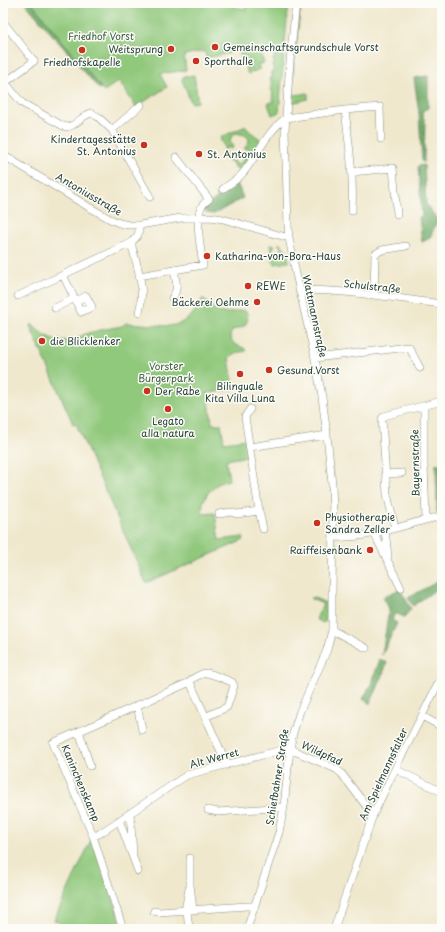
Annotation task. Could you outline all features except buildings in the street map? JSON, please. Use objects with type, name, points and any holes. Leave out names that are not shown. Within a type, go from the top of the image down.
[{"type":"street","name":"Wattmannstraße","points":[[296,3],[285,130],[288,225],[299,290],[315,358],[328,435],[332,484],[333,537]]},
{"type":"street","points":[[3,22],[34,61],[4,82],[22,103],[67,128],[91,113],[97,116],[112,130],[150,197]]},
{"type":"street","points":[[112,130],[141,105]]},
{"type":"street","points":[[223,189],[242,175],[272,131],[286,118],[380,106],[381,139]]},
{"type":"street","points":[[345,110],[352,172],[352,211]]},
{"type":"street","name":"Antoniusstraße","points":[[3,155],[110,219],[120,223],[140,225],[181,218],[217,218],[289,238]]},
{"type":"street","points":[[139,276],[203,265],[198,228],[199,217],[201,207],[210,199],[176,157]]},
{"type":"street","points":[[352,172],[393,168],[397,214]]},
{"type":"street","points":[[18,296],[131,243],[138,234],[140,225]]},
{"type":"street","points":[[131,243],[139,276],[142,299],[140,312]]},
{"type":"street","points":[[374,296],[375,254],[382,250],[406,246]]},
{"type":"street","points":[[172,298],[177,289],[174,270]]},
{"type":"street","points":[[55,308],[75,299],[63,275]]},
{"type":"street","name":"Schulstraße","points":[[299,290],[315,290],[442,304]]},
{"type":"street","points":[[315,358],[409,347],[420,368]]},
{"type":"street","points":[[395,527],[387,494],[382,419],[384,416],[442,401]]},
{"type":"street","name":"Bayernstraße","points":[[424,406],[426,519]]},
{"type":"street","points":[[250,409],[245,417],[263,529]]},
{"type":"street","points":[[250,447],[328,435]]},
{"type":"street","points":[[386,474],[402,473]]},
{"type":"street","points":[[219,514],[231,512],[237,514],[259,511]]},
{"type":"street","points":[[333,537],[348,537],[374,533],[426,519],[442,517]]},
{"type":"street","points":[[385,530],[389,563]]},
{"type":"street","points":[[374,533],[402,588]]},
{"type":"street","name":"Schiefbahner Straße","points":[[247,929],[279,832],[284,807],[290,749],[296,723],[327,650],[332,630],[333,537]]},
{"type":"street","points":[[332,630],[366,648]]},
{"type":"street","name":"Kaninchenskamp","points":[[93,836],[53,743],[207,673],[229,681],[234,684],[234,687],[227,707],[205,717]]},
{"type":"street","name":"Am Spielmannsfalter","points":[[334,929],[372,816],[442,676]]},
{"type":"street","points":[[190,682],[227,765]]},
{"type":"street","points":[[137,705],[142,730]]},
{"type":"street","points":[[422,716],[442,727]]},
{"type":"street","name":"Kaninchenskamp","points":[[79,730],[90,766]]},
{"type":"street","name":"Alt Werret","points":[[93,836],[99,834],[187,775],[285,749],[290,749]]},
{"type":"street","name":"Wildpfad","points":[[290,749],[336,769],[341,773],[372,816]]},
{"type":"street","points":[[395,769],[442,792]]},
{"type":"street","points":[[208,810],[218,812],[284,807]]},
{"type":"street","points":[[130,813],[134,862]]},
{"type":"street","points":[[119,820],[138,872]]},
{"type":"street","points":[[93,836],[124,929]]},
{"type":"street","points":[[189,929],[188,910],[190,858]]},
{"type":"street","points":[[154,911],[159,912],[255,906]]},
{"type":"green space","points":[[26,3],[33,3],[33,5],[101,88],[99,89]]},
{"type":"green space","name":"Friedhof Vorst","points":[[33,3],[234,3],[234,7],[246,9],[247,3],[255,3],[255,6],[270,8],[271,4],[284,6],[285,3],[289,3],[279,112],[272,115],[268,104],[274,101],[270,78],[273,77],[271,72],[274,70],[272,65],[275,64],[273,59],[275,58],[273,52],[270,53],[268,48],[264,49],[263,46],[258,48],[264,63],[258,65],[260,69],[248,74],[238,48],[230,51],[230,53],[206,58],[205,51],[184,55],[186,70],[160,74],[167,87],[136,107],[119,81],[104,91],[101,88],[33,5]]},
{"type":"green space","points":[[300,3],[291,91],[295,95],[308,93],[308,99],[291,103],[292,115],[290,116],[291,87]]},
{"type":"green space","points":[[194,75],[198,102],[192,103],[188,97],[182,80],[183,77]]},
{"type":"green space","points":[[428,76],[428,108],[422,111],[425,121],[424,162],[422,162],[419,113],[414,78]]},
{"type":"green space","points":[[246,126],[248,130],[260,139],[261,142],[241,170],[237,170],[231,161],[228,162],[224,152],[229,159],[232,158],[236,164],[238,164],[243,161],[242,158],[250,154],[248,149],[244,148],[248,145],[249,139],[245,135],[236,133],[231,137],[230,142],[233,147],[231,149],[228,147],[224,150],[221,137]]},
{"type":"green space","points":[[424,165],[426,204],[437,221],[430,238],[422,242],[419,217],[422,216],[418,166]]},
{"type":"green space","points":[[237,183],[243,198],[214,214],[206,213],[206,206]]},
{"type":"green space","points":[[278,244],[281,244],[287,251],[289,262],[275,264],[272,261],[270,245],[275,245],[272,250],[277,254],[282,250]]},
{"type":"green space","name":"Vorster Bürgerpark","points":[[203,298],[218,312],[229,313],[244,310],[248,316],[248,320],[244,326],[233,330],[230,335],[232,341],[236,345],[244,348],[246,351],[235,353],[229,358],[234,389],[208,393],[212,424],[221,424],[224,442],[246,439],[248,456],[226,460],[229,480],[219,483],[208,493],[203,502],[202,514],[215,513],[219,540],[243,537],[244,540],[146,583],[76,424],[73,424],[30,326],[32,324],[45,335],[56,340],[68,340],[88,333],[122,326],[126,323],[169,326],[181,323],[190,317]]},
{"type":"green space","points":[[436,464],[442,464],[439,512],[437,513]]},
{"type":"green space","points":[[442,579],[442,585],[413,606],[408,598]]},
{"type":"green space","points":[[400,589],[411,609],[404,617],[395,613],[392,620],[397,623],[382,655],[389,609],[383,597]]},
{"type":"green space","points":[[312,597],[326,603],[326,621],[323,623],[316,619],[323,604],[311,599]]},
{"type":"green space","points":[[380,659],[387,663],[370,704],[363,699],[372,682]]},
{"type":"green space","points":[[93,836],[123,929],[63,929],[59,922],[54,920]]},
{"type":"place","name":"Gemeinschaftsgrundschule Vorst","points":[[215,47]]},
{"type":"place","name":"Weitsprung","points":[[171,49]]},
{"type":"place","name":"Friedhofskapelle","points":[[82,50]]},
{"type":"place","name":"Sporthalle","points":[[196,61]]},
{"type":"place","name":"Kindertagesstätte St. Antonius","points":[[144,145]]},
{"type":"place","name":"St. Antonius","points":[[199,154]]},
{"type":"place","name":"Katharina-von-Bora-Haus","points":[[207,256]]},
{"type":"place","name":"REWE","points":[[248,286]]},
{"type":"place","name":"Bäckerei Oehme","points":[[257,302]]},
{"type":"place","name":"die Blicklenker","points":[[42,341]]},
{"type":"place","name":"Gesund.Vorst","points":[[269,370]]},
{"type":"place","name":"Bilinguale Kita Villa Luna","points":[[240,374]]},
{"type":"place","name":"Der Rabe","points":[[147,391]]},
{"type":"place","name":"Legato alla natura","points":[[168,409]]},
{"type":"place","name":"Physiotherapie Sandra Zeller","points":[[317,523]]},
{"type":"place","name":"Raiffeisenbank","points":[[370,550]]}]
